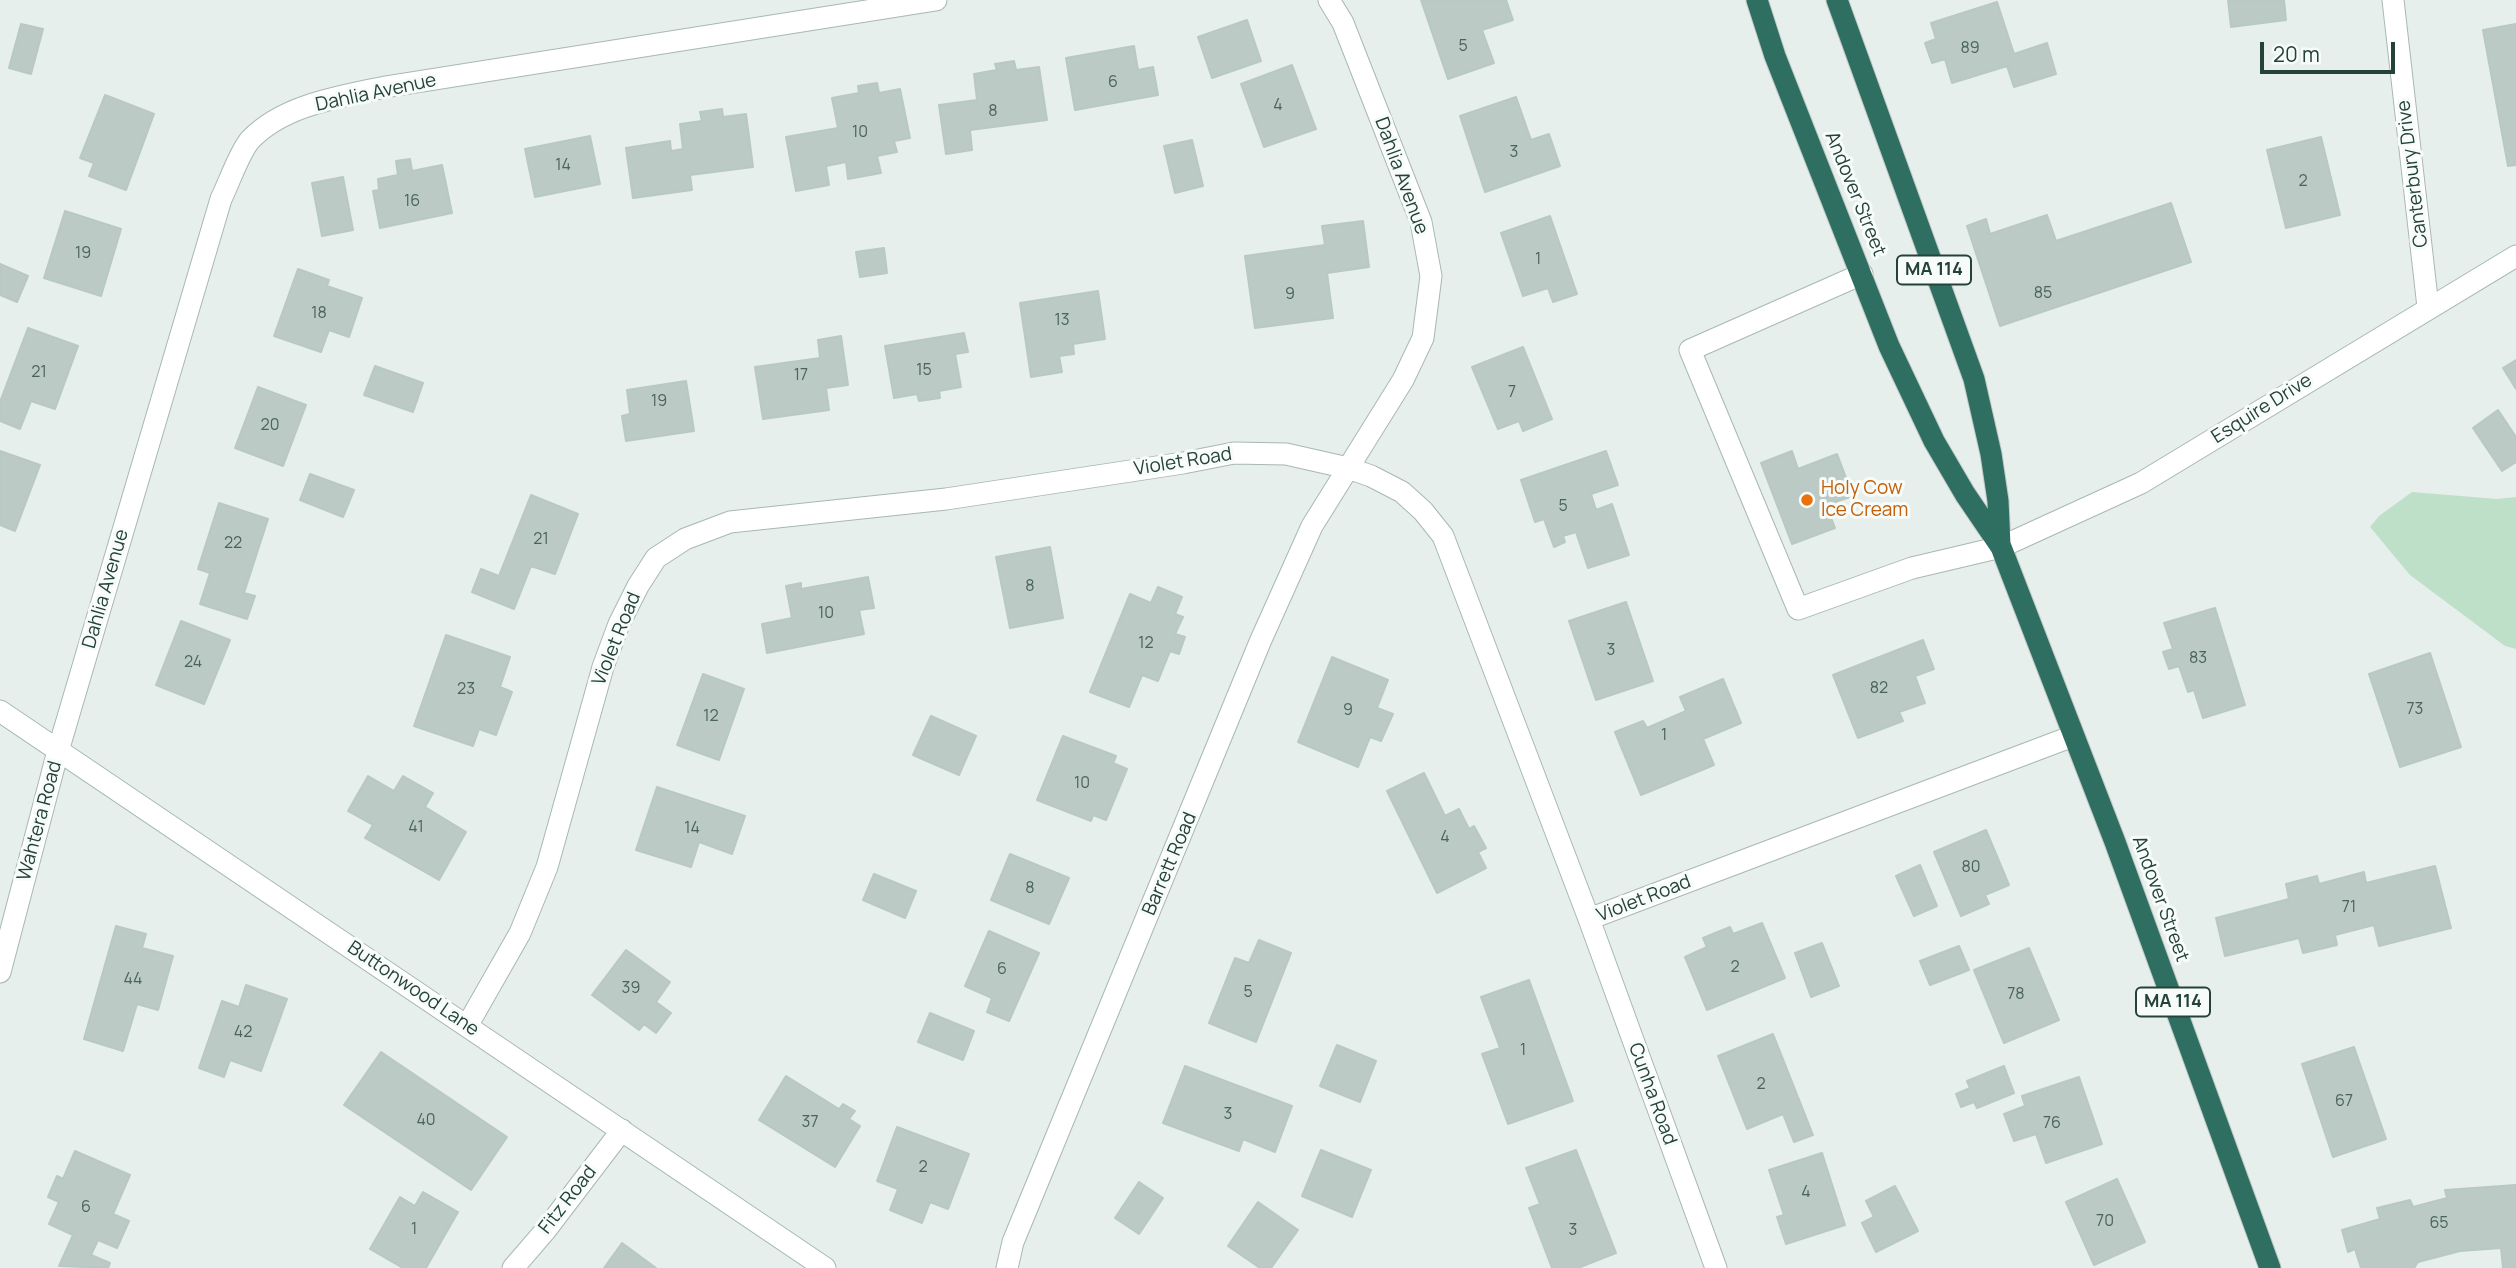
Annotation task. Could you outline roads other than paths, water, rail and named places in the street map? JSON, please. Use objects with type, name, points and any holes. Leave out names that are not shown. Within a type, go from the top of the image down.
[{"type":"highway","points":[[1745,0],[1775,56]]},
{"type":"highway","name":"Andover Street","points":[[1757,0],[1775,56],[1863,274],[1889,346],[1934,441],[2000,547],[2115,842],[2270,1268]]},
{"type":"highway","name":"Andover Street","points":[[1837,0],[1974,379],[1994,478],[2000,547]]},
{"type":"street","name":"Dahlia Avenue","points":[[58,751],[221,199],[249,142],[277,119],[332,99],[385,87],[936,0]]},
{"type":"street","name":"Dahlia Avenue","points":[[1329,0],[1343,23],[1420,222],[1431,276],[1423,338],[1403,380],[1349,468]]},
{"type":"street","name":"Canterbury Drive","points":[[2393,0],[2428,307]]},
{"type":"street","name":"Esquire Drive","points":[[1863,274],[1690,350],[1798,608],[1912,568],[2000,547],[2141,483],[2516,256]]},
{"type":"street","name":"Violet Road","points":[[467,1026],[520,933],[547,867],[603,667],[619,624],[638,586],[656,558],[685,539],[730,522],[946,499],[1234,453],[1286,454],[1349,468],[1371,476],[1402,492],[1423,511],[1443,536],[1589,919],[2073,736]]},
{"type":"street","name":"Barrett Road","points":[[1007,1268],[1013,1242],[1260,642],[1312,526],[1349,468]]},
{"type":"street","name":"Buttonwood Lane","points":[[0,711],[825,1268]]},
{"type":"street","name":"Wahtera Road","points":[[0,972],[58,751]]},
{"type":"street","name":"Cunha Road","points":[[1589,919],[1716,1268]]},
{"type":"street","name":"Fitz Road","points":[[513,1268],[545,1231],[622,1130]]},
{"type":"place","name":"Holy Cow Ice Cream","points":[[1807,500]]}]
